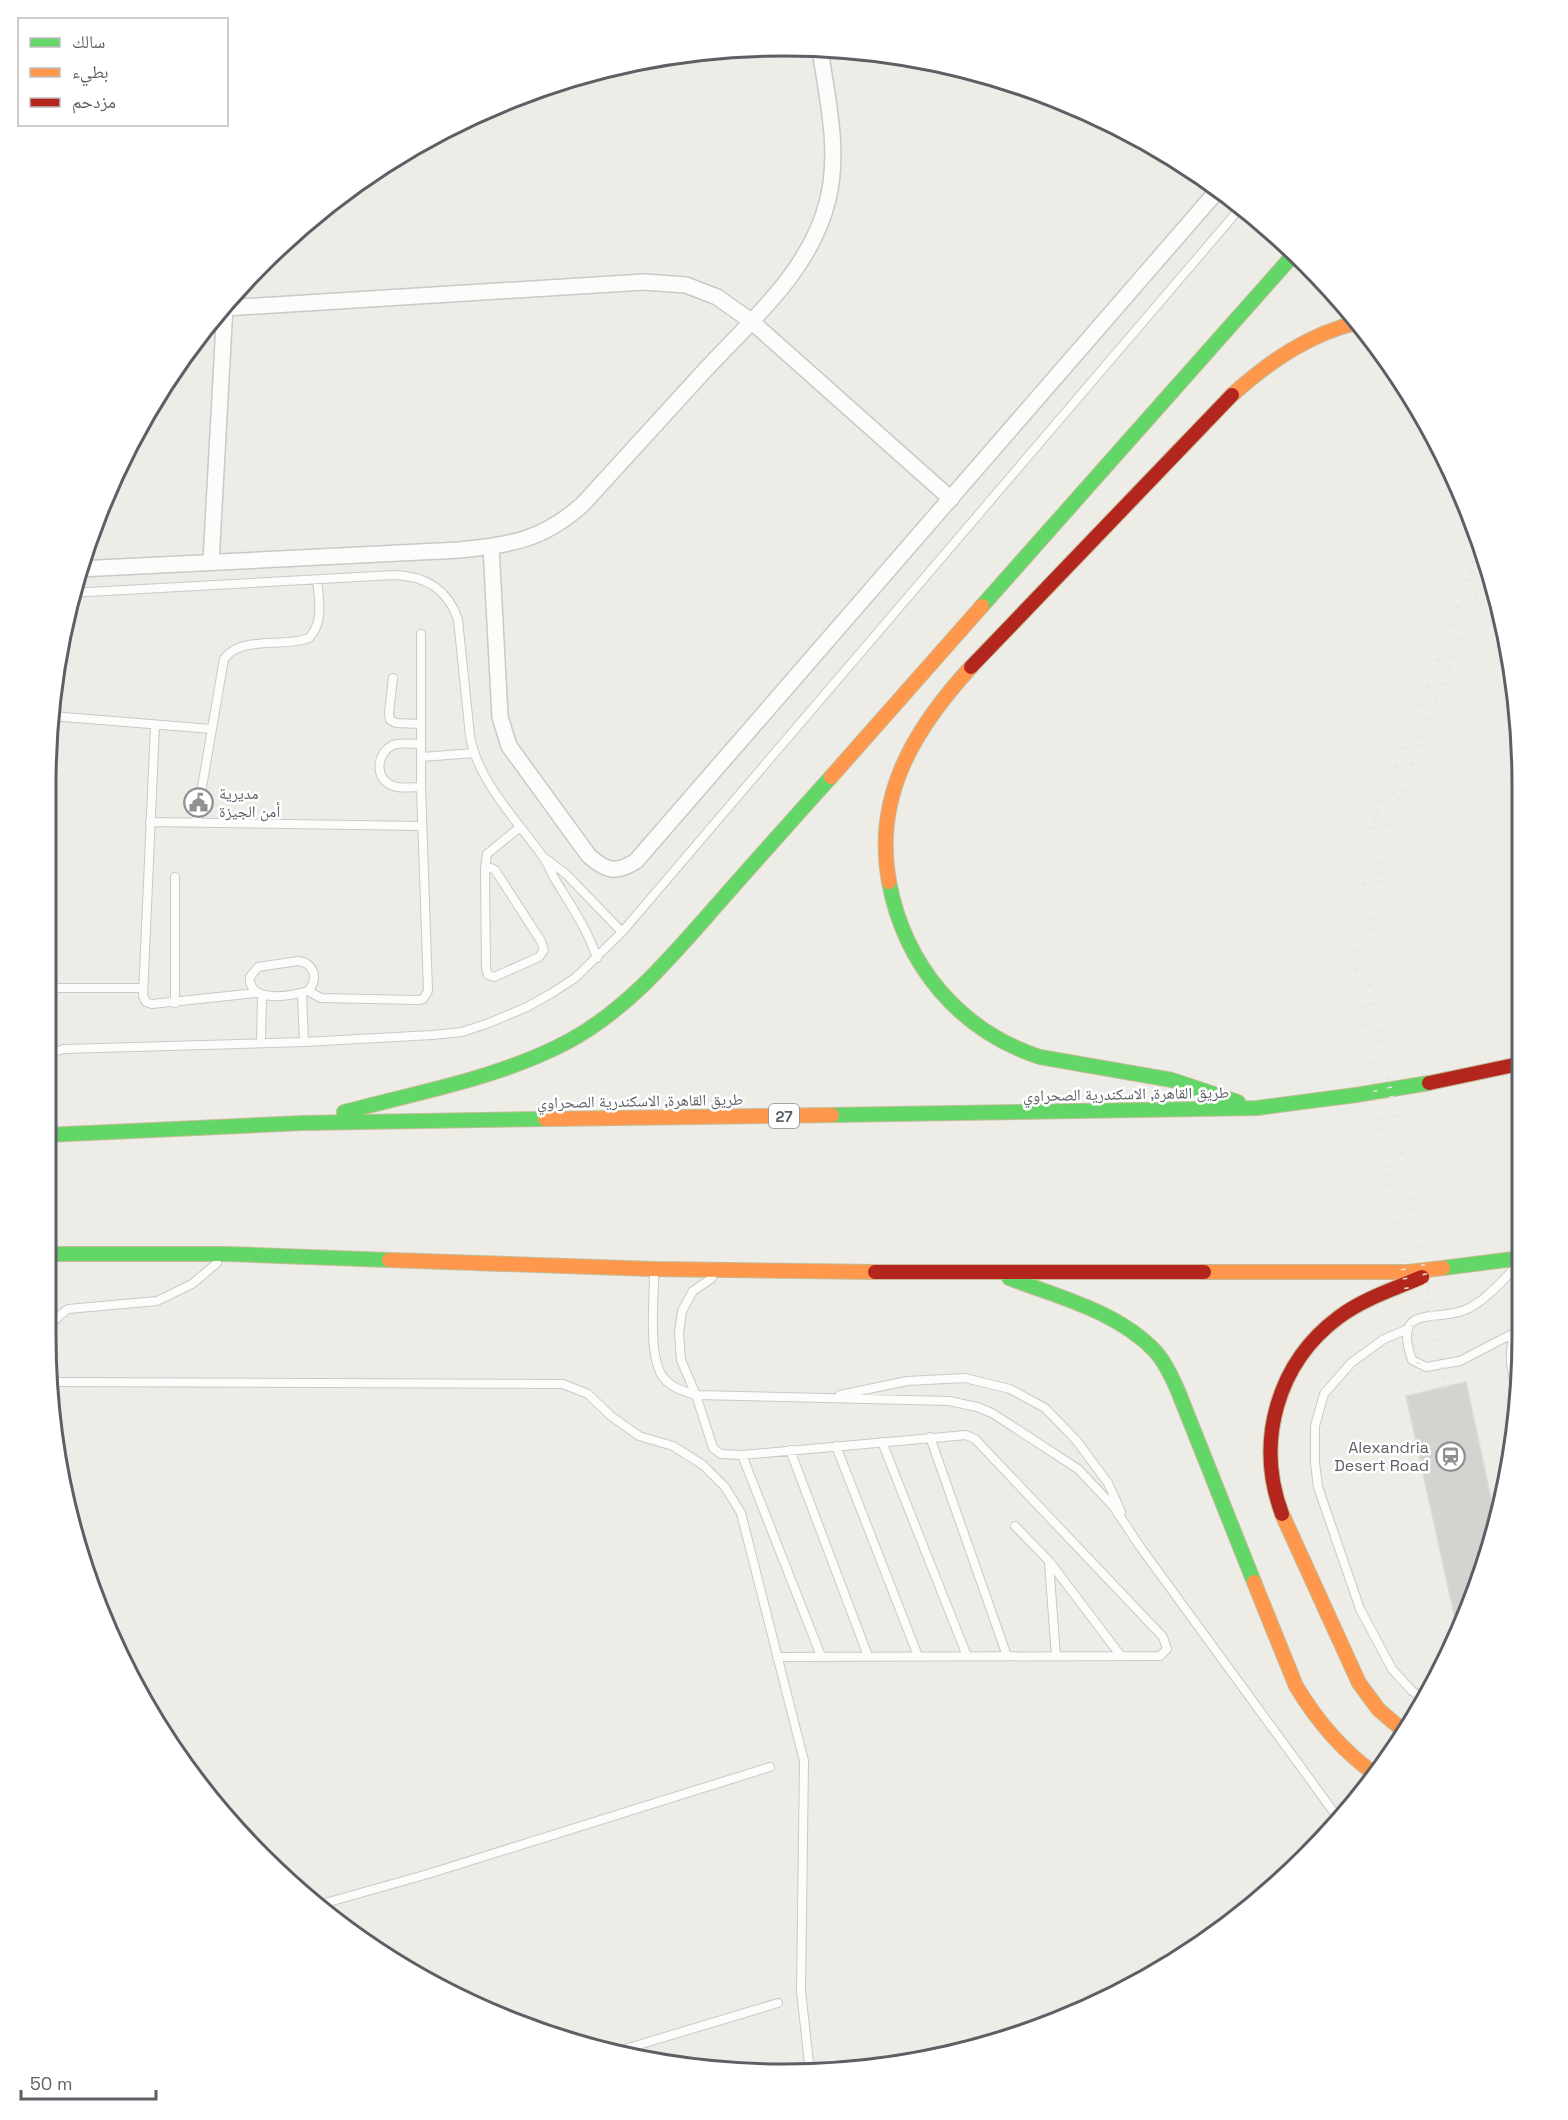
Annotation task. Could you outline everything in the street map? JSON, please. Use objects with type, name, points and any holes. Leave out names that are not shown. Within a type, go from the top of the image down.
[{"type":"highway","points":[[303,1123],[460,1082],[518,1064],[568,1042],[614,1011],[664,965],[1290,260]]},
{"type":"highway","points":[[1257,1108],[1175,1081],[1036,1054],[1005,1044],[965,1017],[943,997],[923,970],[900,925],[889,884],[887,844],[891,803],[905,758],[931,714],[977,662],[1227,400],[1252,377],[1296,346],[1329,330],[1349,325]]},
{"type":"highway","name":"طريق القاهرة, الاسكندرية الصحراوي","points":[[56,1135],[303,1123],[1257,1108],[1349,1097],[1453,1080],[1512,1066]]},
{"type":"highway","points":[[56,1254],[227,1254],[653,1269],[996,1273],[1408,1272],[1512,1258]]},
{"type":"highway","points":[[1399,1727],[1386,1716],[1359,1683],[1278,1503],[1270,1466],[1269,1446],[1273,1418],[1281,1390],[1299,1356],[1311,1341],[1357,1305],[1441,1268]]},
{"type":"highway","points":[[996,1273],[1105,1317],[1145,1342],[1163,1361],[1178,1392],[1296,1686],[1316,1719],[1341,1749],[1369,1770]]},
{"type":"street","points":[[88,569],[491,547],[532,537],[566,520],[751,321],[802,262],[818,232],[828,198],[833,165],[831,130],[821,57]]},
{"type":"street","points":[[491,547],[500,717],[504,736],[589,856],[602,867],[614,870],[626,868],[636,861],[1213,196]]},
{"type":"street","points":[[234,306],[644,282],[686,285],[717,297],[751,321],[951,499]]},
{"type":"street","points":[[211,562],[224,318]]},
{"type":"lane","points":[[56,1051],[64,1049],[304,1042],[462,1032],[499,1019],[544,998],[575,978],[622,932],[1236,213]]},
{"type":"lane","points":[[81,592],[406,576],[428,582],[448,598],[459,620],[470,736],[475,753],[487,779],[544,859],[589,934],[597,958]]},
{"type":"lane","points":[[196,822],[222,665],[228,654],[238,647],[309,638],[314,633],[319,618],[317,580]]},
{"type":"lane","points":[[155,724],[142,988],[144,999],[149,1004],[175,1003],[259,994],[305,992],[321,998],[418,1000],[426,995],[428,984],[421,787],[421,634]]},
{"type":"lane","points":[[393,678],[390,720],[396,723],[421,724]]},
{"type":"lane","points":[[59,717],[211,729]]},
{"type":"lane","points":[[421,744],[394,745],[385,751],[380,760],[380,771],[385,781],[402,788],[421,787]]},
{"type":"lane","points":[[421,757],[475,753]]},
{"type":"lane","points":[[150,822],[422,826]]},
{"type":"lane","points":[[485,869],[491,867],[495,870],[544,950],[539,957],[494,977],[488,975],[486,968],[485,869],[487,854],[520,827]]},
{"type":"lane","points":[[544,859],[566,874],[622,932]]},
{"type":"lane","points":[[175,877],[175,1003]]},
{"type":"lane","points":[[261,1042],[259,994],[249,983],[252,971],[258,967],[298,961],[310,966],[315,978],[305,992],[304,1042]]},
{"type":"lane","points":[[56,988],[142,988]]},
{"type":"lane","points":[[56,1318],[68,1309],[157,1301],[176,1294],[192,1284],[227,1254]]},
{"type":"lane","points":[[653,1269],[654,1354],[664,1379],[678,1389],[696,1395],[949,1401],[992,1413],[1078,1469],[1113,1506],[1141,1548],[1335,1813]]},
{"type":"lane","points":[[726,1269],[693,1291],[682,1311],[679,1334],[681,1360],[696,1395],[713,1448],[721,1454],[742,1455],[966,1435],[975,1439],[1163,1637],[1167,1649],[1160,1656],[777,1657]]},
{"type":"lane","points":[[1418,1695],[1392,1669],[1360,1610],[1318,1487],[1315,1463],[1316,1426],[1324,1394],[1351,1363],[1384,1339],[1408,1329],[1416,1320],[1426,1315],[1465,1310],[1488,1295],[1512,1271]]},
{"type":"lane","points":[[1408,1329],[1406,1344],[1412,1360],[1426,1366],[1460,1361],[1512,1335]]},
{"type":"lane","points":[[1511,1368],[1512,1346]]},
{"type":"lane","points":[[826,1398],[907,1381],[965,1378],[1010,1389],[1045,1408],[1076,1440],[1108,1483],[1128,1527]]},
{"type":"lane","points":[[57,1382],[563,1384],[588,1394],[611,1416],[639,1436],[656,1440],[689,1455],[703,1465],[724,1487],[741,1513],[804,1761],[801,1991],[809,2063]]},
{"type":"lane","points":[[930,1437],[1007,1656]]},
{"type":"lane","points":[[882,1442],[967,1656]]},
{"type":"lane","points":[[836,1446],[918,1656]]},
{"type":"lane","points":[[790,1450],[868,1656]]},
{"type":"lane","points":[[742,1455],[820,1656]]},
{"type":"lane","points":[[1015,1526],[1049,1561],[1121,1656]]},
{"type":"lane","points":[[1049,1561],[1056,1656]]},
{"type":"lane","points":[[327,1903],[428,1874],[770,1767]]},
{"type":"lane","points":[[629,2048],[778,2003]]},
{"type":"building","name":"Alexandria Desert Road","points":[[1466,1382],[1493,1506],[1474,1570],[1455,1619],[1406,1396]]},
{"type":"railway","points":[[1423,1392],[1354,957],[1372,824],[1425,696],[1476,556]]},
{"type":"railway","points":[[1446,1387],[1366,962],[1387,830],[1483,577]]},
{"type":"traffic: fast","points":[[982,606],[1289,260]]},
{"type":"traffic: fast","points":[[344,1112],[430,1091],[515,1065],[543,1054],[590,1028],[630,997],[666,962],[831,777]]},
{"type":"traffic: fast","points":[[889,882],[897,913],[908,941],[923,967],[940,991],[961,1012],[985,1030],[1011,1045],[1040,1057],[1172,1080],[1238,1102]]},
{"type":"traffic: fast","points":[[832,1115],[1257,1108],[1429,1083]]},
{"type":"traffic: fast","points":[[56,1135],[303,1123],[545,1119]]},
{"type":"traffic: fast","points":[[56,1254],[227,1254],[389,1260]]},
{"type":"traffic: fast","points":[[1443,1268],[1512,1259]]},
{"type":"traffic: fast","points":[[1009,1278],[1105,1315],[1140,1337],[1159,1355],[1178,1391],[1254,1582]]},
{"type":"traffic: slow","points":[[1232,395],[1291,350],[1323,334],[1349,325]]},
{"type":"traffic: slow","points":[[831,777],[982,606]]},
{"type":"traffic: slow","points":[[889,882],[886,851],[887,821],[893,792],[903,765],[932,714],[971,667]]},
{"type":"traffic: slow","points":[[545,1119],[832,1115]]},
{"type":"traffic: slow","points":[[389,1260],[653,1269],[875,1272]]},
{"type":"traffic: slow","points":[[1204,1272],[1408,1272],[1443,1268]]},
{"type":"traffic: slow","points":[[1282,1514],[1359,1683],[1379,1710],[1399,1727]]},
{"type":"traffic: slow","points":[[1254,1582],[1296,1686],[1321,1723],[1341,1745],[1369,1770]]},
{"type":"traffic: jam","points":[[971,667],[1232,395]]},
{"type":"traffic: jam","points":[[1429,1083],[1512,1065]]},
{"type":"traffic: jam","points":[[875,1272],[1204,1272]]},
{"type":"traffic: jam","points":[[1282,1514],[1274,1487],[1271,1459],[1272,1432],[1277,1406],[1300,1357],[1318,1336],[1348,1311],[1422,1277]]},
{"type":"place","name":"مديرية أمن الجيزة","points":[[198,802]]},
{"type":"place","name":"Alexandria Desert Road","points":[[1450,1456]]}]
